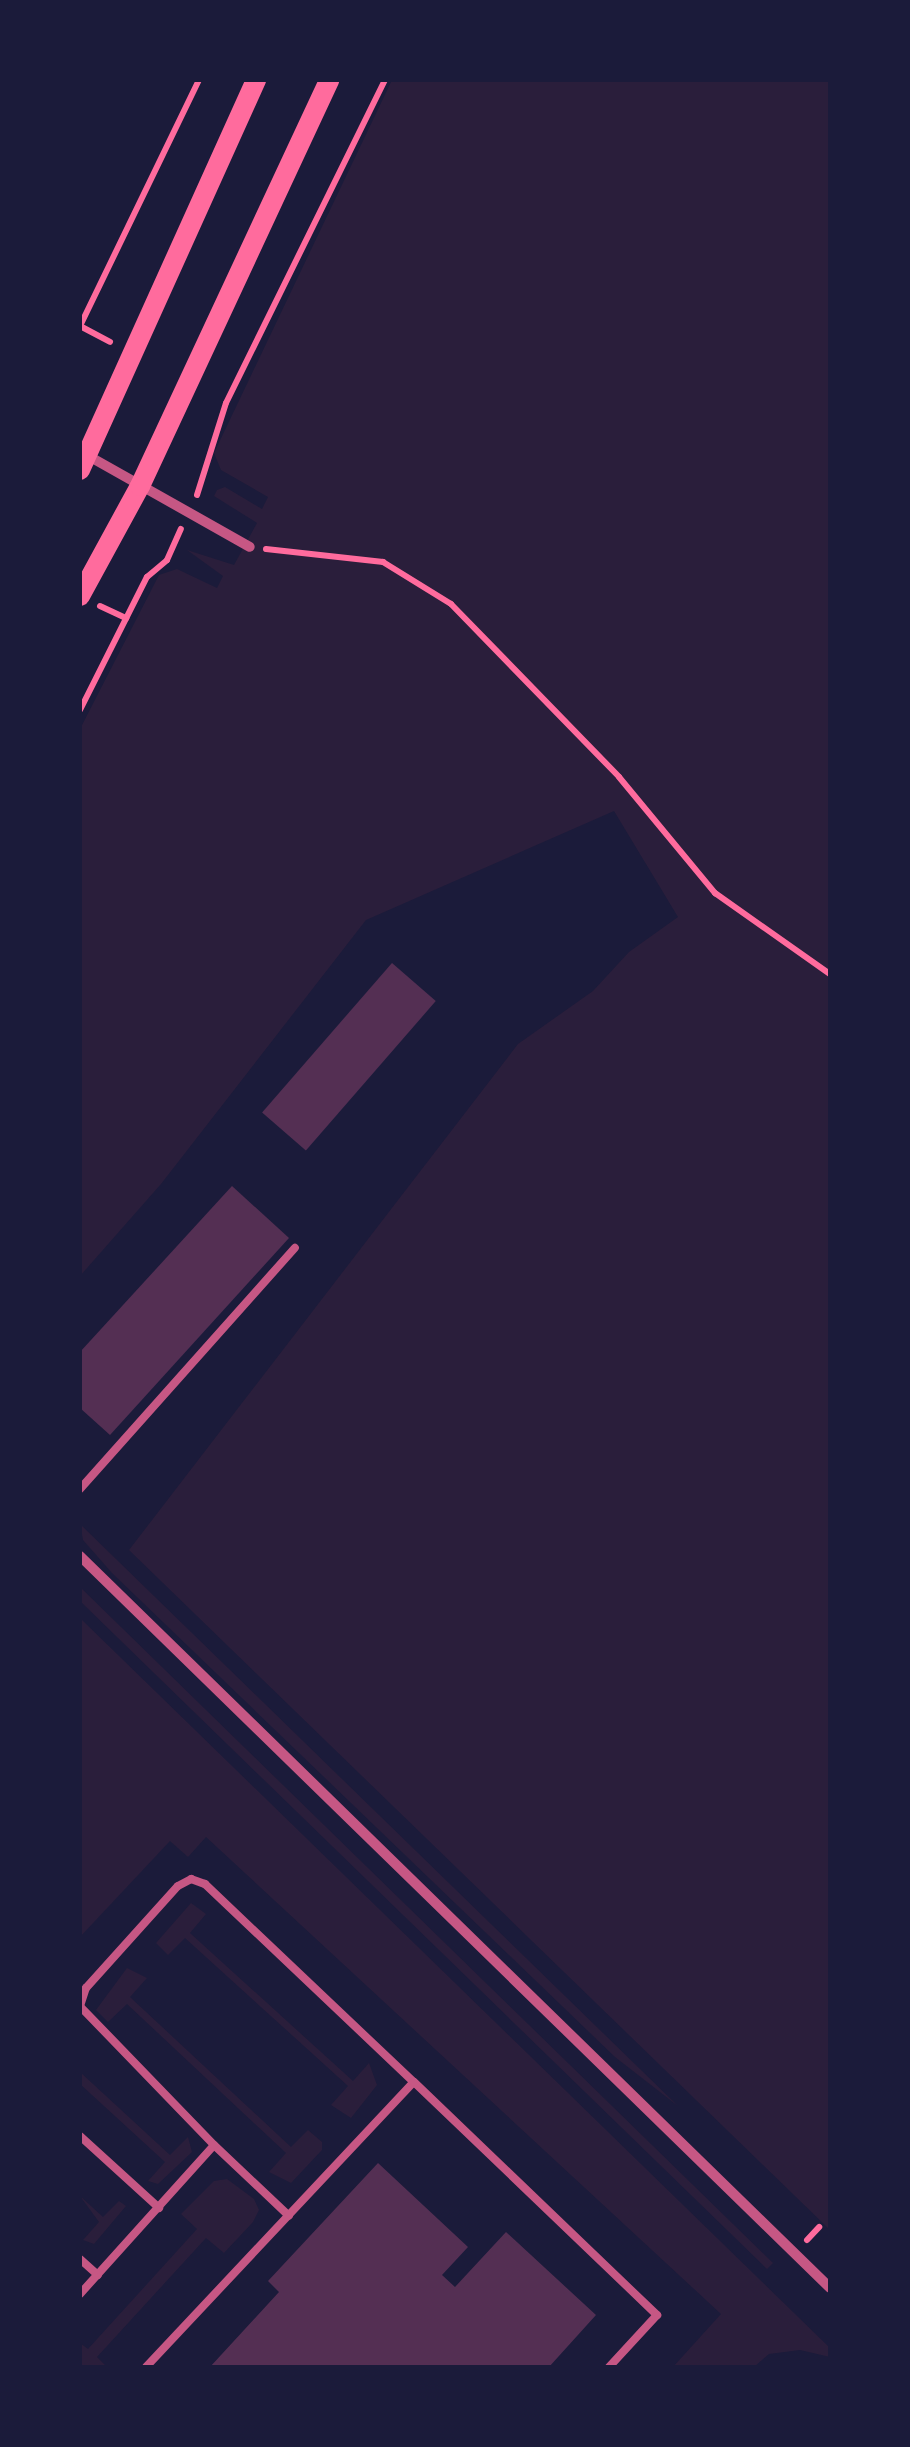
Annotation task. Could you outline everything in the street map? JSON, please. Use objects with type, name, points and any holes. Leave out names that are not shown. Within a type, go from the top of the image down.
[{"type":"main road","points":[[82,459],[256,80]]},
{"type":"main road","points":[[80,596],[140,486],[329,80]]},
{"type":"street","points":[[82,459],[250,547]]},
{"type":"street","points":[[80,1556],[830,2288]]},
{"type":"lane","points":[[80,1489],[295,1248]]},
{"type":"lane","points":[[289,2216],[80,2006],[86,1988],[132,1933],[191,1880],[205,1884],[656,2315],[608,2367]]},
{"type":"lane","points":[[146,2367],[414,2082]]},
{"type":"lane","points":[[82,2142],[159,2208]]},
{"type":"lane","points":[[80,2294],[214,2144]]},
{"type":"lane","points":[[80,2259],[98,2275]]},
{"type":"path","points":[[100,337],[80,326],[198,80]]},
{"type":"path","points":[[202,483],[226,403],[385,80]]},
{"type":"path","points":[[250,547],[383,562],[451,604],[620,777],[715,893],[830,974]]},
{"type":"path","points":[[80,710],[147,578],[167,560]]},
{"type":"path","points":[[115,612],[126,618]]},
{"type":"shaded area","points":[[392,80],[830,80],[830,2230],[129,1550],[518,1044],[593,991],[629,952],[678,917],[614,811],[366,920],[161,1184],[80,1276],[80,729],[159,575],[177,569],[217,588],[223,576],[187,550],[234,565],[257,523],[214,496],[225,487],[262,509],[268,497],[221,470],[214,453]]},
{"type":"shaded area","points":[[80,1524],[678,2106],[615,2057],[112,1573],[83,1540]]},
{"type":"shaded area","points":[[80,1587],[773,2263],[767,2269],[80,1601]]},
{"type":"shaded area","points":[[80,1618],[830,2348],[830,2357],[800,2350],[769,2354],[754,2367],[673,2367],[721,2314],[206,1837],[188,1857],[170,1841],[80,1937]]},
{"type":"shaded area","points":[[191,1903],[206,1914],[190,1933],[353,2081],[369,2063],[377,2085],[351,2118],[331,2105],[348,2086],[185,1938],[168,1955],[156,1943]]},
{"type":"shaded area","points":[[127,1968],[147,1978],[130,1997],[291,2147],[308,2130],[322,2142],[322,2150],[291,2183],[269,2172],[286,2153],[127,2004],[108,2022],[96,2010]]},
{"type":"shaded area","points":[[80,2072],[170,2155],[188,2137],[192,2152],[158,2184],[148,2181],[165,2162],[80,2084]]},
{"type":"shaded area","points":[[227,2179],[254,2199],[259,2210],[253,2222],[224,2253],[206,2238],[97,2357],[107,2367],[80,2367],[80,2343],[88,2349],[197,2229],[181,2214],[214,2181]]},
{"type":"shaded area","points":[[80,2196],[103,2217],[119,2201],[126,2206],[94,2244],[83,2240],[99,2222]]},
{"type":"building","points":[[392,963],[436,1001],[306,1150],[262,1112]]},
{"type":"building","points":[[232,1186],[289,1238],[110,1435],[80,1408],[80,1352]]},
{"type":"building","points":[[378,2163],[468,2247],[442,2275],[455,2287],[506,2232],[596,2315],[549,2367],[210,2367],[279,2292],[268,2281]]}]
